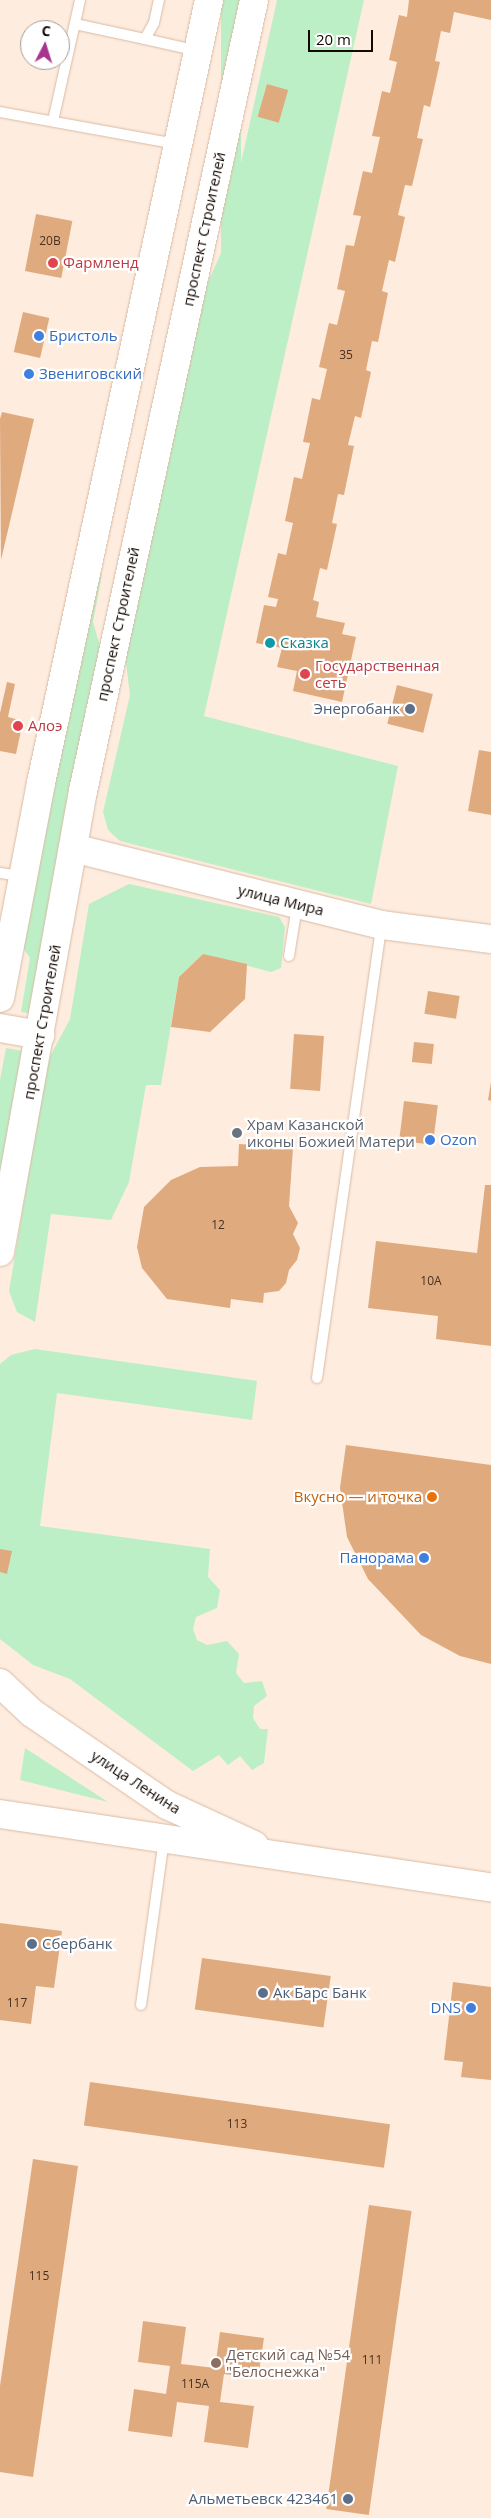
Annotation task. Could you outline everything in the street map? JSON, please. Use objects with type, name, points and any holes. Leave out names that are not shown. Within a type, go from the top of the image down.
[{"type":"street","points":[[0,998],[11,874],[91,547],[176,144],[209,0]]},
{"type":"street","name":"проспект Строителей","points":[[0,1252],[73,848],[132,558],[254,0]]},
{"type":"street","points":[[91,547],[132,558]]},
{"type":"street","name":"улица Мира","points":[[73,848],[381,925],[491,939]]},
{"type":"street","points":[[0,1028],[40,1035]]},
{"type":"street","name":"улица Ленина","points":[[0,1682],[32,1713],[166,1805],[285,1859]]},
{"type":"street","name":"улица Ленина","points":[[0,1814],[285,1859],[491,1887]]},
{"type":"lane","points":[[53,121],[80,0]]},
{"type":"lane","points":[[145,39],[154,23],[159,0]]},
{"type":"lane","points":[[74,24],[198,52]]},
{"type":"lane","points":[[0,112],[176,144]]},
{"type":"lane","points":[[289,956],[298,904]]},
{"type":"lane","points":[[317,1378],[381,925]]},
{"type":"lane","points":[[141,2005],[164,1840]]},
{"type":"green space","points":[[221,0],[241,0],[241,544],[221,544]]},
{"type":"green space","points":[[277,0],[364,0],[204,716],[398,766],[371,904],[120,841],[108,830],[103,812],[130,695],[124,648],[195,311],[221,253]]},
{"type":"green space","points":[[95,572],[102,574],[93,622],[100,646],[29,1013],[21,1012],[30,958],[21,945]]},
{"type":"green space","points":[[129,884],[279,917],[285,927],[281,968],[271,972],[203,954],[179,977],[161,1085],[146,1085],[129,1182],[111,1220],[51,1214],[35,1322],[17,1312],[9,1291],[48,1060],[70,1019],[89,904]]},
{"type":"green space","points":[[6,1048],[23,1051],[0,1176],[0,1080]]},
{"type":"green space","points":[[35,1349],[257,1381],[252,1420],[57,1393],[40,1526],[210,1549],[208,1577],[220,1590],[217,1608],[196,1617],[193,1629],[197,1640],[207,1645],[227,1641],[239,1654],[236,1673],[244,1683],[262,1681],[267,1696],[254,1706],[253,1718],[260,1729],[268,1729],[264,1763],[252,1770],[240,1756],[228,1765],[219,1755],[193,1771],[70,1679],[33,1665],[0,1639],[0,1364],[11,1355]]},
{"type":"green space","points":[[25,1748],[108,1802],[20,1780]]},
{"type":"building","points":[[409,0],[491,0],[491,20],[454,12],[450,33],[441,31],[435,61],[440,62],[430,107],[424,105],[417,138],[423,139],[412,186],[405,185],[398,215],[405,217],[395,262],[389,260],[382,291],[388,293],[378,342],[372,341],[366,370],[371,372],[361,418],[355,416],[348,445],[354,446],[344,495],[338,494],[332,523],[337,524],[327,570],[320,568],[313,600],[319,602],[316,617],[345,623],[342,634],[356,637],[342,702],[293,691],[297,671],[277,667],[282,648],[256,643],[264,605],[276,607],[278,599],[268,597],[278,553],[286,555],[293,523],[285,521],[294,477],[302,479],[310,443],[303,442],[312,398],[320,400],[327,369],[319,367],[329,323],[337,325],[345,291],[337,289],[346,245],[354,246],[361,216],[353,215],[363,171],[372,173],[380,137],[372,136],[382,91],[390,93],[397,62],[389,60],[399,15],[407,17]]},
{"type":"building","points":[[267,84],[288,90],[279,123],[258,117]]},
{"type":"building","points":[[36,214],[72,221],[61,278],[25,271]]},
{"type":"building","points":[[23,312],[49,318],[40,358],[14,352]]},
{"type":"building","points":[[2,412],[34,419],[1,560],[0,419]]},
{"type":"building","points":[[7,682],[15,684],[8,717],[23,721],[16,754],[0,751],[0,713]]},
{"type":"building","name":"Энергобанк","points":[[397,685],[433,694],[423,733],[387,724]]},
{"type":"building","points":[[479,750],[491,752],[491,815],[468,811]]},
{"type":"building","points":[[203,954],[247,964],[245,999],[210,1032],[171,1027],[179,977]]},
{"type":"building","points":[[428,991],[460,996],[456,1019],[424,1014]]},
{"type":"building","points":[[294,1034],[324,1036],[320,1091],[290,1089]]},
{"type":"building","points":[[414,1042],[434,1044],[432,1064],[412,1062]]},
{"type":"building","points":[[491,1082],[491,1101],[488,1100]]},
{"type":"building","points":[[404,1101],[438,1105],[433,1145],[399,1141]]},
{"type":"building","points":[[239,1144],[293,1148],[289,1206],[298,1223],[293,1234],[300,1248],[297,1260],[289,1270],[286,1283],[279,1291],[264,1293],[263,1303],[231,1299],[230,1308],[167,1299],[142,1268],[137,1247],[144,1207],[171,1180],[200,1167],[238,1166]]},
{"type":"building","points":[[485,1185],[491,1185],[491,1346],[436,1339],[438,1316],[368,1308],[376,1241],[477,1253]]},
{"type":"building","name":"Панорама","points":[[346,1445],[491,1465],[491,1664],[460,1656],[421,1635],[368,1579],[347,1537],[340,1488]]},
{"type":"building","points":[[0,1549],[12,1551],[7,1574],[0,1572]]},
{"type":"building","points":[[0,1923],[62,1931],[54,1988],[36,1986],[31,2024],[0,2020]]},
{"type":"building","points":[[202,1958],[331,1976],[323,2028],[195,2009]]},
{"type":"building","points":[[453,1982],[491,1987],[491,2080],[461,2077],[463,2062],[444,2060]]},
{"type":"building","points":[[90,2082],[390,2124],[384,2168],[84,2126]]},
{"type":"building","points":[[33,2159],[78,2166],[33,2477],[0,2472],[0,2386]]},
{"type":"building","points":[[369,2205],[412,2211],[369,2515],[326,2509]]},
{"type":"building","points":[[143,2321],[186,2327],[181,2364],[215,2368],[220,2332],[264,2338],[258,2378],[224,2374],[220,2402],[254,2406],[248,2448],[204,2442],[209,2406],[177,2402],[172,2437],[128,2431],[134,2389],[166,2394],[170,2366],[138,2362]]},
{"type":"place","name":"Фармленд","points":[[53,263]]},
{"type":"place","name":"Бристоль","points":[[39,336]]},
{"type":"place","name":"Звениговский","points":[[29,374]]},
{"type":"place","name":"Сказка","points":[[270,643]]},
{"type":"place","name":"Государственная сеть","points":[[305,674]]},
{"type":"place","name":"Энергобанк","points":[[410,709]]},
{"type":"place","name":"Алоэ","points":[[18,726]]},
{"type":"place","name":"Храм Казанской иконы Божией Матери","points":[[237,1133]]},
{"type":"place","name":"Ozon","points":[[430,1140]]},
{"type":"place","name":"Вкусно — и точка","points":[[432,1497]]},
{"type":"place","name":"Панорама","points":[[424,1558]]},
{"type":"place","name":"Сбербанк","points":[[32,1944]]},
{"type":"place","name":"Ак Барс Банк","points":[[263,1993]]},
{"type":"place","name":"DNS","points":[[471,2008]]},
{"type":"place","name":"Детский сад №54 \"Белоснежка\"","points":[[216,2363]]},
{"type":"place","name":"Альметьевск 423461","points":[[348,2499]]}]
